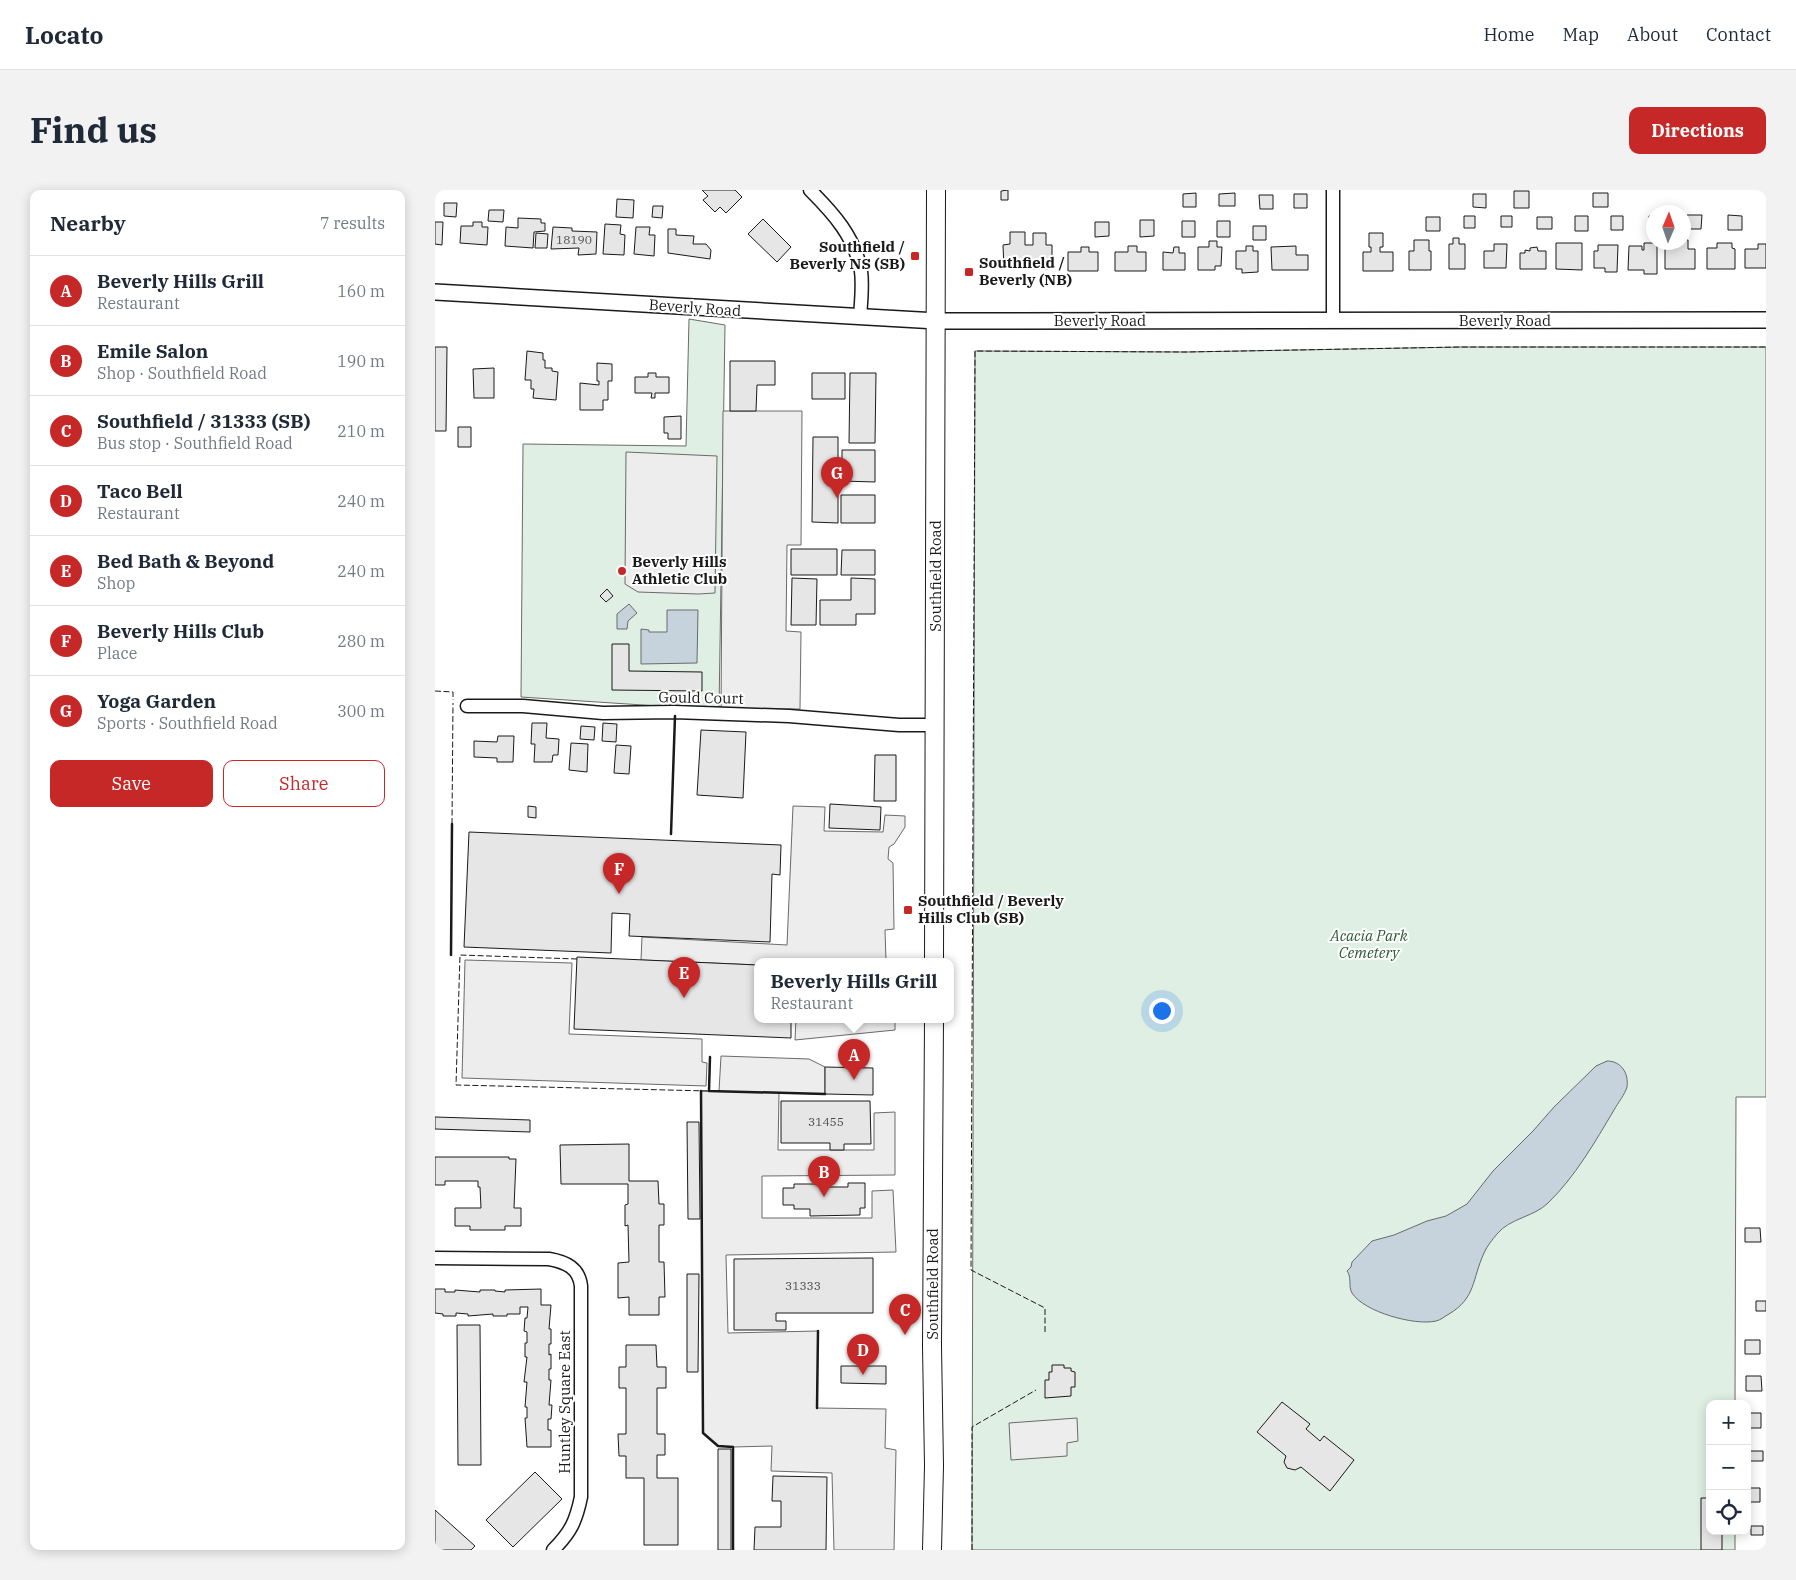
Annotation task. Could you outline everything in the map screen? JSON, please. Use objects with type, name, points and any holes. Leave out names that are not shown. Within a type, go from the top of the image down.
[{"type":"main road","name":"Southfield Road","points":[[934,958],[936,190]]},
{"type":"main road","name":"Southfield Road","points":[[932,1550],[934,1466],[932,1346],[934,1023]]},
{"type":"street","points":[[810,190],[842,224],[851,239],[861,271],[860,317]]},
{"type":"street","points":[[1333,190],[1333,321]]},
{"type":"street","name":"Beverly Road","points":[[435,292],[937,322],[1766,320]]},
{"type":"street","name":"Gould Court","points":[[467,706],[523,706],[603,713],[674,712],[789,716],[899,725],[935,725]]},
{"type":"street","name":"Huntley Square East","points":[[435,1258],[535,1258],[559,1260],[574,1268],[578,1274],[581,1286],[581,1497],[577,1517],[570,1530],[553,1550]]},
{"type":"green space","name":"Beverly Hills Athletic Club","points":[[689,319],[725,325],[719,710],[521,697],[523,444],[686,446]]},
{"type":"green space","name":"Acacia Park Cemetery","points":[[1461,347],[1766,347],[1766,1097],[1736,1097],[1735,1400],[1706,1400],[1706,1535],[1735,1535],[1735,1550],[972,1550],[975,351],[1186,352]]},
{"type":"shaded area","points":[[723,411],[802,411],[801,545],[787,545],[786,631],[801,632],[800,709],[721,709]]},
{"type":"shaded area","points":[[626,452],[717,456],[715,593],[638,592],[625,584]]},
{"type":"shaded area","points":[[629,604],[637,613],[628,621],[627,629],[617,629],[617,614]]},
{"type":"shaded area","points":[[667,610],[698,610],[697,663],[641,664],[641,629],[649,630],[649,632],[667,632]]},
{"type":"shaded area","points":[[793,806],[825,807],[824,831],[883,832],[885,815],[905,816],[905,827],[894,844],[889,847],[888,859],[893,863],[894,929],[885,930],[886,958],[754,958],[754,965],[641,960],[642,937],[787,945]]},
{"type":"shaded area","points":[[465,960],[572,963],[569,1034],[702,1039],[702,1062],[707,1063],[706,1086],[462,1078]]},
{"type":"shaded area","points":[[796,1023],[895,1023],[895,1030],[795,1040]]},
{"type":"shaded area","points":[[721,1056],[809,1059],[825,1067],[825,1094],[779,1093],[778,1150],[874,1150],[874,1113],[895,1112],[895,1175],[762,1176],[762,1218],[872,1218],[872,1191],[893,1190],[896,1252],[726,1255],[728,1333],[818,1331],[817,1408],[886,1409],[885,1448],[896,1450],[894,1550],[834,1550],[832,1473],[771,1471],[772,1446],[718,1446],[703,1433],[701,1091],[719,1091]]},
{"type":"shaded area","points":[[1607,1061],[1620,1066],[1627,1077],[1627,1087],[1623,1096],[1584,1159],[1558,1193],[1542,1208],[1508,1224],[1491,1241],[1480,1262],[1469,1295],[1458,1308],[1438,1320],[1427,1322],[1403,1319],[1378,1312],[1358,1300],[1352,1293],[1347,1271],[1351,1267],[1352,1262],[1372,1241],[1446,1216],[1467,1204],[1493,1171],[1554,1107],[1596,1066]]},
{"type":"shaded area","points":[[1077,1418],[1078,1441],[1067,1443],[1067,1456],[1011,1460],[1009,1423]]},
{"type":"building","points":[[702,190],[735,190],[742,197],[726,213],[720,207],[715,212],[703,200],[708,196]]},
{"type":"building","points":[[1008,190],[1008,200],[1001,200],[1001,191]]},
{"type":"building","points":[[1514,191],[1529,191],[1529,208],[1514,208]]},
{"type":"building","points":[[1196,193],[1196,207],[1183,207],[1183,194]]},
{"type":"building","points":[[1235,193],[1235,206],[1219,206],[1219,194]]},
{"type":"building","points":[[1593,193],[1608,193],[1608,207],[1593,207]]},
{"type":"building","points":[[1294,194],[1307,194],[1307,208],[1294,208]]},
{"type":"building","points":[[1473,194],[1486,194],[1486,208],[1473,207]]},
{"type":"building","points":[[1259,195],[1273,195],[1273,209],[1260,209]]},
{"type":"building","points":[[617,199],[634,200],[633,218],[616,217]]},
{"type":"building","points":[[444,203],[457,203],[456,217],[444,216]]},
{"type":"building","points":[[653,206],[663,206],[662,218],[652,217]]},
{"type":"building","points":[[489,210],[504,210],[503,222],[488,221]]},
{"type":"building","points":[[1691,215],[1702,215],[1701,229],[1691,229]]},
{"type":"building","points":[[1728,215],[1742,216],[1742,230],[1728,230]]},
{"type":"building","points":[[1464,216],[1475,216],[1475,228],[1464,228]]},
{"type":"building","points":[[1501,216],[1512,216],[1512,227],[1501,227]]},
{"type":"building","points":[[1575,216],[1588,216],[1588,231],[1575,231]]},
{"type":"building","points":[[1611,216],[1623,216],[1623,230],[1611,230]]},
{"type":"building","points":[[1426,217],[1440,217],[1440,231],[1426,231]]},
{"type":"building","points":[[1537,217],[1552,217],[1552,229],[1537,229]]},
{"type":"building","points":[[518,218],[541,219],[541,223],[545,223],[545,231],[534,232],[533,248],[505,246],[506,227],[518,228]]},
{"type":"building","points":[[763,219],[791,247],[777,262],[748,234]]},
{"type":"building","points":[[1140,220],[1154,220],[1154,236],[1140,237]]},
{"type":"building","points":[[1182,221],[1195,221],[1195,237],[1182,237]]},
{"type":"building","points":[[1217,221],[1230,221],[1230,237],[1217,237]]},
{"type":"building","points":[[435,222],[443,222],[442,245],[435,244]]},
{"type":"building","points":[[473,222],[482,222],[482,227],[488,227],[487,245],[460,243],[461,226],[473,226]]},
{"type":"building","points":[[1095,222],[1109,222],[1109,236],[1095,237]]},
{"type":"building","points":[[605,224],[621,225],[620,234],[625,235],[624,255],[603,254]]},
{"type":"building","points":[[1253,226],[1266,226],[1266,240],[1253,240]]},
{"type":"building","points":[[553,227],[572,228],[572,231],[597,232],[596,254],[578,255],[579,248],[551,249]]},
{"type":"building","points":[[636,227],[650,227],[649,235],[655,235],[654,256],[634,254]]},
{"type":"building","points":[[668,229],[676,229],[676,235],[694,236],[693,244],[706,244],[711,250],[710,259],[668,253]]},
{"type":"building","points":[[1010,232],[1025,232],[1025,245],[1033,245],[1033,233],[1046,233],[1046,245],[1052,245],[1052,269],[1004,268],[1003,245],[1010,244]]},
{"type":"building","points":[[536,233],[548,234],[547,248],[535,248]]},
{"type":"building","points":[[1369,233],[1383,233],[1383,247],[1380,247],[1380,252],[1393,252],[1393,271],[1363,271],[1363,252],[1371,252]]},
{"type":"building","points":[[1453,238],[1459,238],[1459,244],[1465,244],[1465,269],[1449,269],[1449,244],[1453,244]]},
{"type":"building","points":[[1414,240],[1429,240],[1431,270],[1409,270],[1409,251],[1414,251]]},
{"type":"building","points":[[1209,241],[1217,241],[1217,247],[1222,247],[1221,266],[1215,266],[1215,270],[1198,270],[1198,247],[1209,247]]},
{"type":"building","points":[[1556,243],[1582,243],[1582,270],[1556,269]]},
{"type":"building","points":[[1644,243],[1646,243],[1646,250],[1657,250],[1657,274],[1644,274],[1644,270],[1628,270],[1629,246],[1642,246],[1642,250],[1644,250]]},
{"type":"building","points":[[1717,243],[1732,243],[1732,248],[1735,249],[1735,269],[1707,269],[1707,248],[1717,248]]},
{"type":"building","points":[[1494,244],[1507,244],[1506,268],[1484,268],[1484,251],[1494,251]]},
{"type":"building","points":[[1758,244],[1766,244],[1766,268],[1745,268],[1745,249],[1758,249]]},
{"type":"building","points":[[1598,245],[1618,245],[1617,272],[1605,272],[1605,268],[1594,268],[1594,251],[1598,251]]},
{"type":"building","points":[[1128,246],[1137,246],[1137,252],[1146,252],[1146,271],[1115,271],[1115,252],[1128,252]]},
{"type":"building","points":[[1246,246],[1253,246],[1253,251],[1258,251],[1258,272],[1242,273],[1242,269],[1236,269],[1236,251],[1246,251]]},
{"type":"building","points":[[1296,246],[1296,255],[1308,255],[1308,270],[1272,270],[1271,247]]},
{"type":"building","points":[[1081,247],[1089,247],[1089,252],[1098,252],[1098,271],[1068,271],[1068,252],[1081,252]]},
{"type":"building","points":[[1174,247],[1179,247],[1179,253],[1185,253],[1185,270],[1163,270],[1163,252],[1173,253]]},
{"type":"building","points":[[1537,247],[1538,251],[1546,251],[1546,269],[1520,269],[1520,253],[1525,253],[1525,250],[1530,251],[1530,248]]},
{"type":"building","points":[[1695,249],[1695,269],[1665,269],[1665,250]]},
{"type":"building","points":[[435,347],[447,347],[446,431],[435,431]]},
{"type":"building","points":[[527,351],[543,353],[545,368],[552,368],[552,371],[558,372],[556,400],[533,398],[534,389],[531,389],[531,380],[525,380]]},
{"type":"building","points":[[730,361],[775,361],[775,385],[757,385],[756,411],[730,411]]},
{"type":"building","points":[[597,363],[612,364],[612,381],[608,381],[608,400],[603,400],[603,410],[580,410],[580,383],[599,385],[599,381],[597,381]]},
{"type":"building","points":[[494,368],[494,398],[474,398],[473,369]]},
{"type":"building","points":[[648,373],[656,373],[656,377],[669,377],[669,393],[655,393],[655,398],[651,398],[652,393],[635,393],[635,377],[648,377]]},
{"type":"building","points":[[812,373],[845,373],[845,399],[812,399]]},
{"type":"building","points":[[850,373],[876,373],[875,443],[849,443]]},
{"type":"building","points":[[681,416],[681,439],[668,439],[668,433],[664,433],[664,417]]},
{"type":"building","points":[[458,427],[471,427],[471,447],[458,447]]},
{"type":"building","points":[[813,437],[838,437],[838,523],[812,522]]},
{"type":"building","points":[[842,450],[875,450],[875,482],[842,481]]},
{"type":"building","points":[[841,495],[875,495],[875,523],[841,523]]},
{"type":"building","points":[[791,549],[837,549],[837,575],[791,575]]},
{"type":"building","points":[[842,550],[875,550],[875,575],[841,575]]},
{"type":"building","points":[[792,578],[817,579],[816,625],[791,625]]},
{"type":"building","points":[[851,578],[875,579],[875,614],[856,614],[856,625],[820,625],[820,600],[851,600]]},
{"type":"building","points":[[607,589],[613,596],[606,602],[600,596]]},
{"type":"building","points":[[612,644],[629,644],[629,671],[702,672],[702,691],[612,690]]},
{"type":"building","points":[[532,723],[547,723],[546,738],[559,739],[558,755],[553,755],[552,762],[534,762],[535,744],[531,744]]},
{"type":"building","points":[[603,723],[617,724],[616,742],[602,741]]},
{"type":"building","points":[[581,726],[595,727],[594,740],[580,739]]},
{"type":"building","points":[[701,730],[746,732],[743,798],[697,795]]},
{"type":"building","points":[[498,736],[514,736],[513,762],[497,762],[497,758],[474,757],[474,741],[497,742]]},
{"type":"building","points":[[571,743],[588,744],[587,772],[569,770]]},
{"type":"building","points":[[616,745],[631,746],[629,774],[614,773]]},
{"type":"building","points":[[875,755],[896,755],[896,801],[874,801]]},
{"type":"building","points":[[830,804],[881,807],[880,830],[829,828]]},
{"type":"building","points":[[528,806],[536,807],[536,818],[528,817]]},
{"type":"building","points":[[469,832],[781,845],[780,875],[772,874],[770,942],[629,936],[630,914],[612,913],[611,953],[464,947]]},
{"type":"building","points":[[577,957],[754,965],[754,1023],[791,1023],[791,1038],[574,1029]]},
{"type":"building","points":[[825,1067],[873,1068],[873,1095],[825,1094]]},
{"type":"building","points":[[781,1101],[870,1101],[871,1144],[844,1144],[844,1150],[830,1150],[830,1143],[781,1143]]},
{"type":"building","points":[[435,1117],[530,1120],[530,1132],[435,1129]]},
{"type":"building","points":[[687,1122],[699,1122],[700,1219],[688,1219]]},
{"type":"building","points":[[629,1144],[629,1181],[658,1181],[659,1204],[664,1204],[664,1225],[659,1225],[659,1262],[664,1262],[665,1297],[659,1297],[659,1315],[629,1315],[629,1297],[618,1298],[618,1263],[629,1262],[628,1225],[625,1226],[628,1184],[561,1184],[560,1145]]},
{"type":"building","points":[[435,1157],[509,1157],[509,1159],[516,1159],[514,1208],[521,1208],[521,1226],[505,1226],[505,1230],[470,1230],[470,1226],[455,1226],[455,1208],[481,1208],[480,1187],[478,1187],[478,1181],[445,1181],[445,1185],[435,1185]]},
{"type":"building","points":[[848,1183],[865,1183],[865,1208],[860,1208],[860,1215],[810,1216],[810,1209],[794,1209],[794,1205],[783,1205],[783,1188],[794,1188],[794,1184],[824,1184],[824,1187],[848,1187]]},
{"type":"building","points":[[1745,1228],[1760,1228],[1761,1242],[1745,1242]]},
{"type":"building","points":[[873,1258],[873,1313],[776,1313],[776,1321],[786,1321],[786,1330],[734,1330],[734,1259]]},
{"type":"building","points":[[687,1274],[699,1274],[698,1372],[687,1372]]},
{"type":"building","points":[[435,1289],[445,1289],[445,1292],[455,1292],[455,1290],[480,1292],[480,1290],[495,1290],[505,1292],[505,1290],[541,1289],[541,1305],[551,1305],[549,1329],[551,1329],[549,1355],[551,1354],[551,1369],[549,1369],[549,1380],[551,1380],[549,1405],[552,1405],[551,1419],[548,1419],[548,1430],[551,1430],[551,1447],[527,1447],[525,1418],[527,1418],[527,1407],[525,1407],[527,1382],[524,1382],[527,1332],[524,1331],[528,1307],[520,1307],[520,1314],[507,1314],[507,1316],[493,1316],[493,1314],[468,1316],[468,1314],[456,1313],[456,1316],[443,1316],[443,1314],[435,1313]]},
{"type":"building","points":[[1756,1301],[1766,1301],[1766,1311],[1756,1311]]},
{"type":"building","points":[[457,1325],[480,1325],[481,1465],[458,1465]]},
{"type":"building","points":[[1745,1340],[1760,1340],[1760,1354],[1745,1354]]},
{"type":"building","points":[[626,1345],[656,1345],[657,1367],[666,1367],[666,1388],[657,1388],[657,1434],[665,1434],[665,1455],[657,1455],[657,1478],[678,1478],[678,1545],[644,1545],[644,1478],[626,1478],[626,1456],[619,1456],[618,1434],[626,1434],[626,1388],[619,1388],[619,1367],[626,1367]]},
{"type":"building","points":[[1052,1365],[1064,1365],[1064,1368],[1071,1368],[1071,1371],[1075,1372],[1075,1387],[1071,1387],[1071,1396],[1045,1398],[1045,1380],[1049,1380],[1049,1372],[1052,1372]]},
{"type":"building","points":[[841,1366],[886,1366],[886,1384],[841,1383]]},
{"type":"building","points":[[1746,1376],[1761,1376],[1762,1391],[1746,1391]]},
{"type":"building","points":[[1282,1402],[1310,1424],[1306,1429],[1320,1441],[1324,1436],[1354,1460],[1330,1491],[1301,1467],[1295,1470],[1287,1468],[1284,1462],[1286,1456],[1257,1432]]},
{"type":"building","points":[[1751,1413],[1761,1413],[1761,1428],[1751,1428]]},
{"type":"building","points":[[718,1449],[731,1449],[731,1550],[718,1550]]},
{"type":"building","points":[[1751,1451],[1763,1451],[1763,1461],[1751,1461]]},
{"type":"building","points":[[535,1472],[562,1499],[513,1547],[486,1520]]},
{"type":"building","points":[[773,1476],[827,1477],[826,1550],[754,1550],[755,1527],[781,1527],[781,1501],[772,1501]]},
{"type":"building","points":[[1751,1488],[1760,1488],[1760,1502],[1751,1502]]},
{"type":"building","points":[[1701,1498],[1706,1498],[1706,1535],[1722,1535],[1722,1550],[1701,1550]]},
{"type":"building","points":[[435,1510],[475,1546],[471,1550],[435,1550]]},
{"type":"building","points":[[1751,1526],[1763,1526],[1763,1535],[1751,1535]]},
{"type":"fence","points":[[1045,1332],[1045,1308],[971,1270],[975,351],[1186,352],[1461,347],[1766,347]]},
{"type":"fence","points":[[435,691],[453,692],[453,700]]},
{"type":"fence","points":[[452,824],[453,703]]},
{"type":"fence","points":[[577,959],[460,955],[456,1085],[709,1091]]},
{"type":"fence","points":[[972,1550],[972,1427],[1036,1390]]},
{"type":"wall","points":[[671,834],[675,716]]},
{"type":"wall","points":[[451,955],[452,824]]},
{"type":"wall","points":[[710,1057],[709,1091],[825,1094]]},
{"type":"wall","points":[[701,1091],[703,1433],[718,1446],[733,1447],[733,1550]]},
{"type":"wall","points":[[817,1408],[818,1331]]},
{"type":"place","name":"Southfield / Beverly NS (SB)","points":[[915,256]]},
{"type":"place","name":"Southfield / Beverly (NB)","points":[[969,272]]},
{"type":"place","name":"Yoga Garden","points":[[837,498]]},
{"type":"place","name":"Beverly Hills Athletic Club","points":[[622,571]]},
{"type":"place","name":"Beverly Hills Club","points":[[619,894]]},
{"type":"place","name":"Southfield / Beverly Hills Club (SB)","points":[[908,910]]},
{"type":"place","name":"Bed Bath & Beyond","points":[[684,998]]},
{"type":"place","name":"Beverly Hills Grill","points":[[854,1080]]},
{"type":"place","name":"Emile Salon","points":[[824,1197]]},
{"type":"place","name":"Southfield / 31333 (SB)","points":[[905,1335]]},
{"type":"place","name":"Taco Bell","points":[[863,1375]]}]
